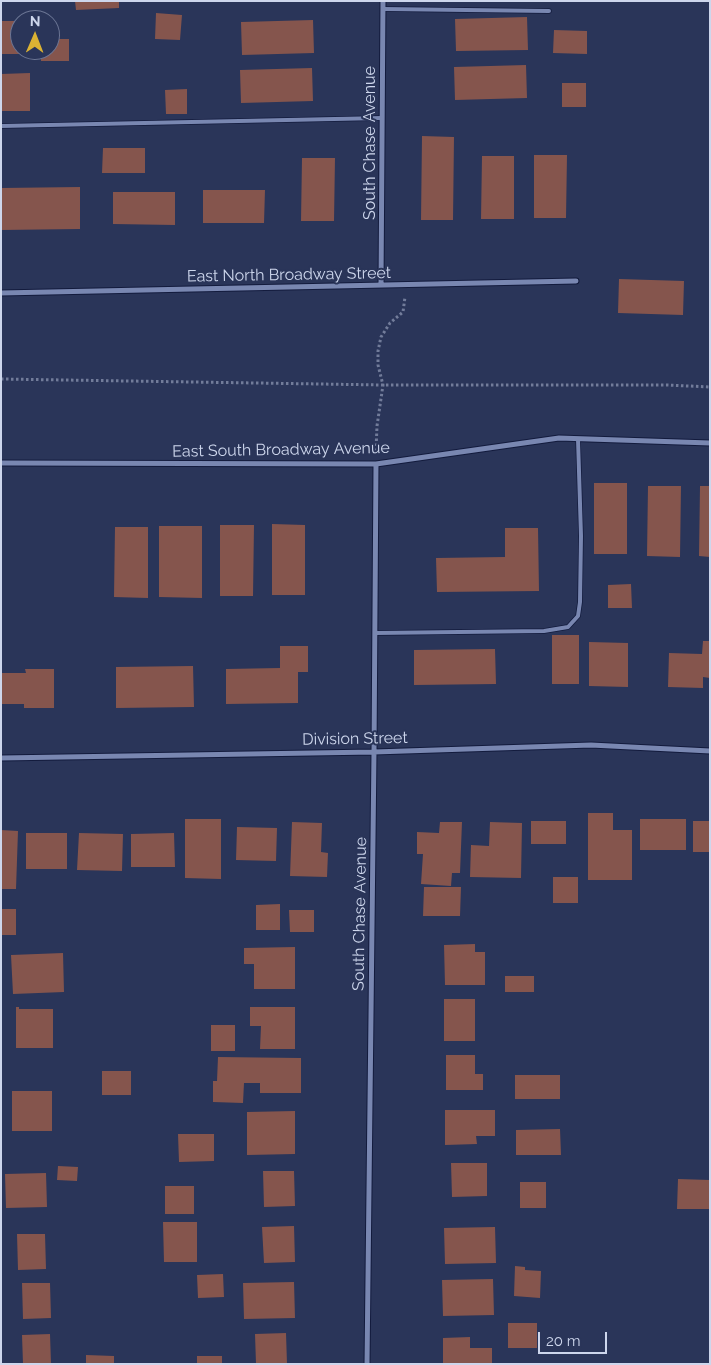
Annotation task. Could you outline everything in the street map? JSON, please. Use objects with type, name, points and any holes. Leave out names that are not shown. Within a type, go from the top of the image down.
[{"type":"street","name":"South Chase Avenue","points":[[381,285],[383,1]]},
{"type":"street","name":"East North Broadway Street","points":[[1,293],[576,281]]},
{"type":"street","name":"East South Broadway Avenue","points":[[1,464],[376,464],[559,438],[710,443]]},
{"type":"street","name":"South Chase Avenue","points":[[367,1364],[376,464]]},
{"type":"street","name":"Division Street","points":[[1,758],[374,752],[591,745],[710,751]]},
{"type":"lane","points":[[383,9],[550,11]]},
{"type":"lane","points":[[1,126],[382,118]]},
{"type":"lane","points":[[375,633],[544,631],[568,627],[578,616],[580,602],[581,536],[578,439]]},
{"type":"path","points":[[376,464],[377,426],[383,385],[378,365],[378,351],[381,337],[390,323],[403,312],[406,285]]},
{"type":"path","points":[[1,379],[383,385],[667,385],[710,387]]},
{"type":"building","points":[[75,1],[119,1],[119,8],[76,10]]},
{"type":"building","points":[[156,13],[182,15],[180,40],[155,39]]},
{"type":"building","points":[[527,17],[528,50],[456,51],[455,19]]},
{"type":"building","points":[[313,20],[314,53],[242,55],[241,22]]},
{"type":"building","points":[[1,21],[10,21],[10,54],[1,54]]},
{"type":"building","points":[[554,30],[587,31],[587,54],[553,53]]},
{"type":"building","points":[[60,39],[69,39],[69,61],[41,61],[60,60]]},
{"type":"building","points":[[526,65],[527,98],[455,100],[454,67]]},
{"type":"building","points":[[312,68],[313,101],[241,103],[240,70]]},
{"type":"building","points":[[30,73],[30,111],[1,111],[1,74]]},
{"type":"building","points":[[562,83],[586,83],[586,107],[562,107]]},
{"type":"building","points":[[187,89],[187,114],[166,114],[165,90]]},
{"type":"building","points":[[422,136],[454,137],[453,220],[421,220]]},
{"type":"building","points":[[103,148],[145,148],[145,173],[102,173]]},
{"type":"building","points":[[534,155],[567,155],[566,218],[534,218]]},
{"type":"building","points":[[482,156],[514,156],[514,219],[481,219]]},
{"type":"building","points":[[302,158],[335,158],[334,221],[301,221]]},
{"type":"building","points":[[80,187],[80,229],[1,230],[1,188]]},
{"type":"building","points":[[203,190],[265,190],[264,223],[203,223]]},
{"type":"building","points":[[113,192],[175,192],[175,225],[113,224]]},
{"type":"building","points":[[619,279],[684,281],[683,315],[618,313]]},
{"type":"building","points":[[594,483],[627,483],[627,554],[594,554]]},
{"type":"building","points":[[648,486],[681,486],[680,557],[647,556]]},
{"type":"building","points":[[700,486],[710,486],[710,557],[699,556]]},
{"type":"building","points":[[272,524],[305,525],[305,595],[272,595]]},
{"type":"building","points":[[220,525],[254,525],[253,596],[220,596]]},
{"type":"building","points":[[159,526],[202,526],[202,598],[159,597]]},
{"type":"building","points":[[115,527],[148,527],[148,598],[114,597]]},
{"type":"building","points":[[505,528],[538,528],[539,591],[437,592],[436,558],[505,557]]},
{"type":"building","points":[[631,584],[632,608],[608,608],[608,585]]},
{"type":"building","points":[[552,635],[579,635],[579,684],[552,684]]},
{"type":"building","points":[[703,641],[710,641],[710,678],[703,677],[703,688],[668,687],[669,653],[702,654]]},
{"type":"building","points":[[589,642],[628,643],[628,687],[589,686]]},
{"type":"building","points":[[280,646],[308,646],[308,672],[298,672],[298,703],[226,704],[226,669],[280,668]]},
{"type":"building","points":[[495,649],[496,684],[414,685],[414,650]]},
{"type":"building","points":[[193,666],[194,707],[116,708],[116,667]]},
{"type":"building","points":[[25,669],[54,669],[54,708],[24,708],[24,704],[1,704],[1,673],[26,673]]},
{"type":"building","points":[[588,813],[613,813],[613,830],[632,830],[632,880],[588,880]]},
{"type":"building","points":[[185,819],[221,819],[221,879],[185,878]]},
{"type":"building","points":[[640,819],[686,819],[686,850],[640,850]]},
{"type":"building","points":[[531,821],[566,821],[566,844],[531,844]]},
{"type":"building","points":[[693,821],[710,821],[710,852],[693,852]]},
{"type":"building","points":[[292,822],[322,823],[321,852],[328,853],[327,877],[290,876]]},
{"type":"building","points":[[440,822],[462,822],[460,873],[452,873],[451,886],[421,884],[423,854],[417,854],[417,832],[439,833]]},
{"type":"building","points":[[490,822],[522,823],[521,878],[470,877],[471,845],[489,846]]},
{"type":"building","points":[[237,827],[277,828],[276,861],[236,860]]},
{"type":"building","points":[[1,830],[18,831],[16,889],[1,889]]},
{"type":"building","points":[[26,833],[67,833],[67,869],[26,869]]},
{"type":"building","points":[[79,833],[123,834],[122,871],[77,870]]},
{"type":"building","points":[[174,833],[175,867],[131,867],[131,834]]},
{"type":"building","points":[[553,877],[578,877],[578,903],[553,903]]},
{"type":"building","points":[[424,887],[461,887],[460,916],[423,916]]},
{"type":"building","points":[[280,904],[280,930],[256,930],[256,905]]},
{"type":"building","points":[[1,909],[16,909],[16,935],[1,935]]},
{"type":"building","points":[[289,910],[314,910],[314,932],[290,932]]},
{"type":"building","points":[[475,944],[475,952],[485,952],[485,985],[445,985],[444,945]]},
{"type":"building","points":[[295,947],[295,989],[254,989],[254,964],[244,964],[244,948]]},
{"type":"building","points":[[63,953],[64,992],[13,994],[11,955]]},
{"type":"building","points":[[505,976],[534,976],[534,992],[505,992]]},
{"type":"building","points":[[444,999],[475,999],[475,1041],[444,1041]]},
{"type":"building","points":[[16,1007],[19,1007],[19,1009],[53,1009],[53,1048],[16,1048]]},
{"type":"building","points":[[250,1007],[295,1007],[295,1049],[260,1049],[261,1026],[250,1026]]},
{"type":"building","points":[[211,1025],[235,1025],[235,1051],[211,1051]]},
{"type":"building","points":[[446,1055],[475,1055],[475,1074],[483,1074],[483,1090],[446,1090]]},
{"type":"building","points":[[218,1057],[301,1058],[301,1093],[260,1093],[260,1083],[244,1083],[243,1103],[213,1102],[213,1081],[217,1081]]},
{"type":"building","points":[[102,1071],[131,1071],[131,1095],[102,1095]]},
{"type":"building","points":[[515,1075],[560,1075],[560,1099],[515,1099]]},
{"type":"building","points":[[12,1091],[52,1091],[52,1131],[12,1131]]},
{"type":"building","points":[[445,1110],[495,1110],[495,1136],[476,1136],[477,1144],[445,1145]]},
{"type":"building","points":[[295,1111],[295,1154],[247,1155],[247,1112]]},
{"type":"building","points":[[560,1129],[561,1155],[516,1155],[516,1130]]},
{"type":"building","points":[[178,1134],[214,1134],[214,1161],[179,1162]]},
{"type":"building","points":[[451,1163],[487,1163],[487,1196],[452,1197]]},
{"type":"building","points":[[58,1166],[78,1167],[77,1181],[57,1180]]},
{"type":"building","points":[[263,1171],[294,1171],[295,1206],[264,1207]]},
{"type":"building","points":[[46,1173],[47,1207],[6,1208],[5,1174]]},
{"type":"building","points":[[678,1179],[710,1180],[710,1209],[677,1209]]},
{"type":"building","points":[[520,1182],[546,1182],[546,1208],[520,1208]]},
{"type":"building","points":[[165,1186],[194,1186],[194,1214],[165,1214]]},
{"type":"building","points":[[163,1222],[197,1222],[197,1262],[164,1262]]},
{"type":"building","points":[[294,1226],[295,1262],[264,1263],[262,1227]]},
{"type":"building","points":[[495,1227],[496,1263],[445,1264],[444,1228]]},
{"type":"building","points":[[17,1234],[45,1234],[46,1269],[18,1270]]},
{"type":"building","points":[[515,1266],[525,1267],[525,1270],[541,1271],[540,1298],[514,1296]]},
{"type":"building","points":[[223,1274],[224,1297],[198,1298],[197,1275]]},
{"type":"building","points":[[493,1279],[494,1315],[443,1316],[442,1280]]},
{"type":"building","points":[[294,1282],[295,1318],[244,1319],[243,1283]]},
{"type":"building","points":[[22,1283],[50,1283],[51,1318],[23,1319]]},
{"type":"building","points":[[508,1323],[537,1323],[537,1348],[508,1348]]},
{"type":"building","points":[[286,1333],[287,1364],[256,1364],[255,1334]]},
{"type":"building","points":[[50,1334],[51,1364],[23,1364],[22,1335]]},
{"type":"building","points":[[470,1337],[470,1348],[492,1348],[492,1364],[443,1364],[443,1338]]},
{"type":"building","points":[[86,1355],[114,1356],[114,1364],[86,1364]]},
{"type":"building","points":[[197,1356],[222,1356],[222,1364],[197,1364]]}]
